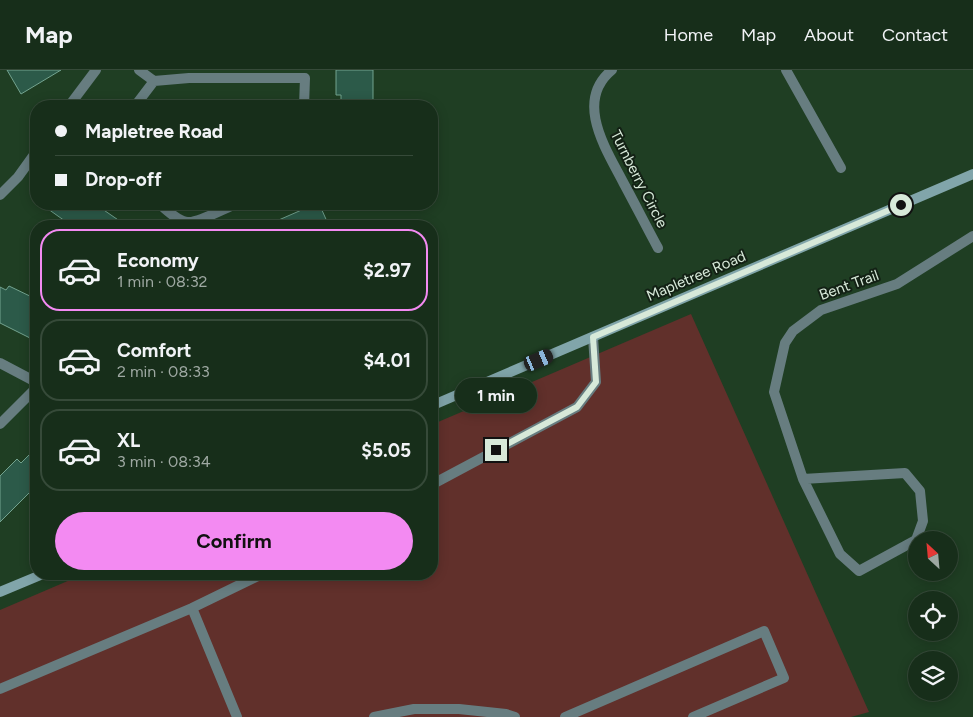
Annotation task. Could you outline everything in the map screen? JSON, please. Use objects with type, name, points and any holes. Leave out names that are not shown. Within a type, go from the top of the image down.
[{"type":"street","points":[[74,100],[96,70]]},
{"type":"street","points":[[139,70],[154,81],[189,78],[305,78],[304,100]]},
{"type":"street","name":"Turnberry Circle","points":[[612,70],[604,77],[597,89],[594,111],[599,136],[658,248]]},
{"type":"street","points":[[786,70],[842,168]]},
{"type":"street","points":[[140,100],[154,81]]},
{"type":"street","points":[[0,195],[30,160]]},
{"type":"street","name":"Mapletree Road","points":[[438,403],[973,174]]},
{"type":"street","points":[[167,210],[183,220]]},
{"type":"street","points":[[196,220],[221,210]]},
{"type":"street","name":"Bent Trail","points":[[908,544],[859,571],[840,554],[803,479],[774,392],[785,343],[793,331],[821,310],[898,284],[973,236]]},
{"type":"street","points":[[438,481],[577,407],[596,382],[593,337]]},
{"type":"street","points":[[0,364],[30,379]]},
{"type":"street","points":[[0,424],[30,394]]},
{"type":"street","name":"Bent Trail","points":[[803,479],[905,473],[920,491],[923,521],[919,531]]},
{"type":"street","points":[[0,592],[30,579]]},
{"type":"street","points":[[0,689],[192,608],[250,580]]},
{"type":"street","points":[[192,608],[237,717]]},
{"type":"street","points":[[565,717],[764,631],[784,678],[693,717]]},
{"type":"street","points":[[374,717],[414,710],[458,709],[506,714],[515,717]]},
{"type":"shaded area","points":[[691,314],[869,712],[851,717],[0,717],[0,610],[70,580],[438,580],[438,422]]},
{"type":"building","points":[[7,70],[61,70],[21,94]]},
{"type":"building","points":[[336,70],[373,70],[373,100],[341,100],[341,95],[336,95]]},
{"type":"building","points":[[49,210],[104,210],[118,220],[64,220]]},
{"type":"building","points":[[302,210],[322,210],[326,220],[279,220]]},
{"type":"building","points":[[9,286],[30,296],[30,338],[0,323],[0,287],[6,290]]},
{"type":"building","points":[[30,454],[30,494],[0,522],[0,476],[17,459],[21,463]]},
{"type":"route","points":[[496,450],[577,407],[596,382],[593,337],[901,205]]}]
